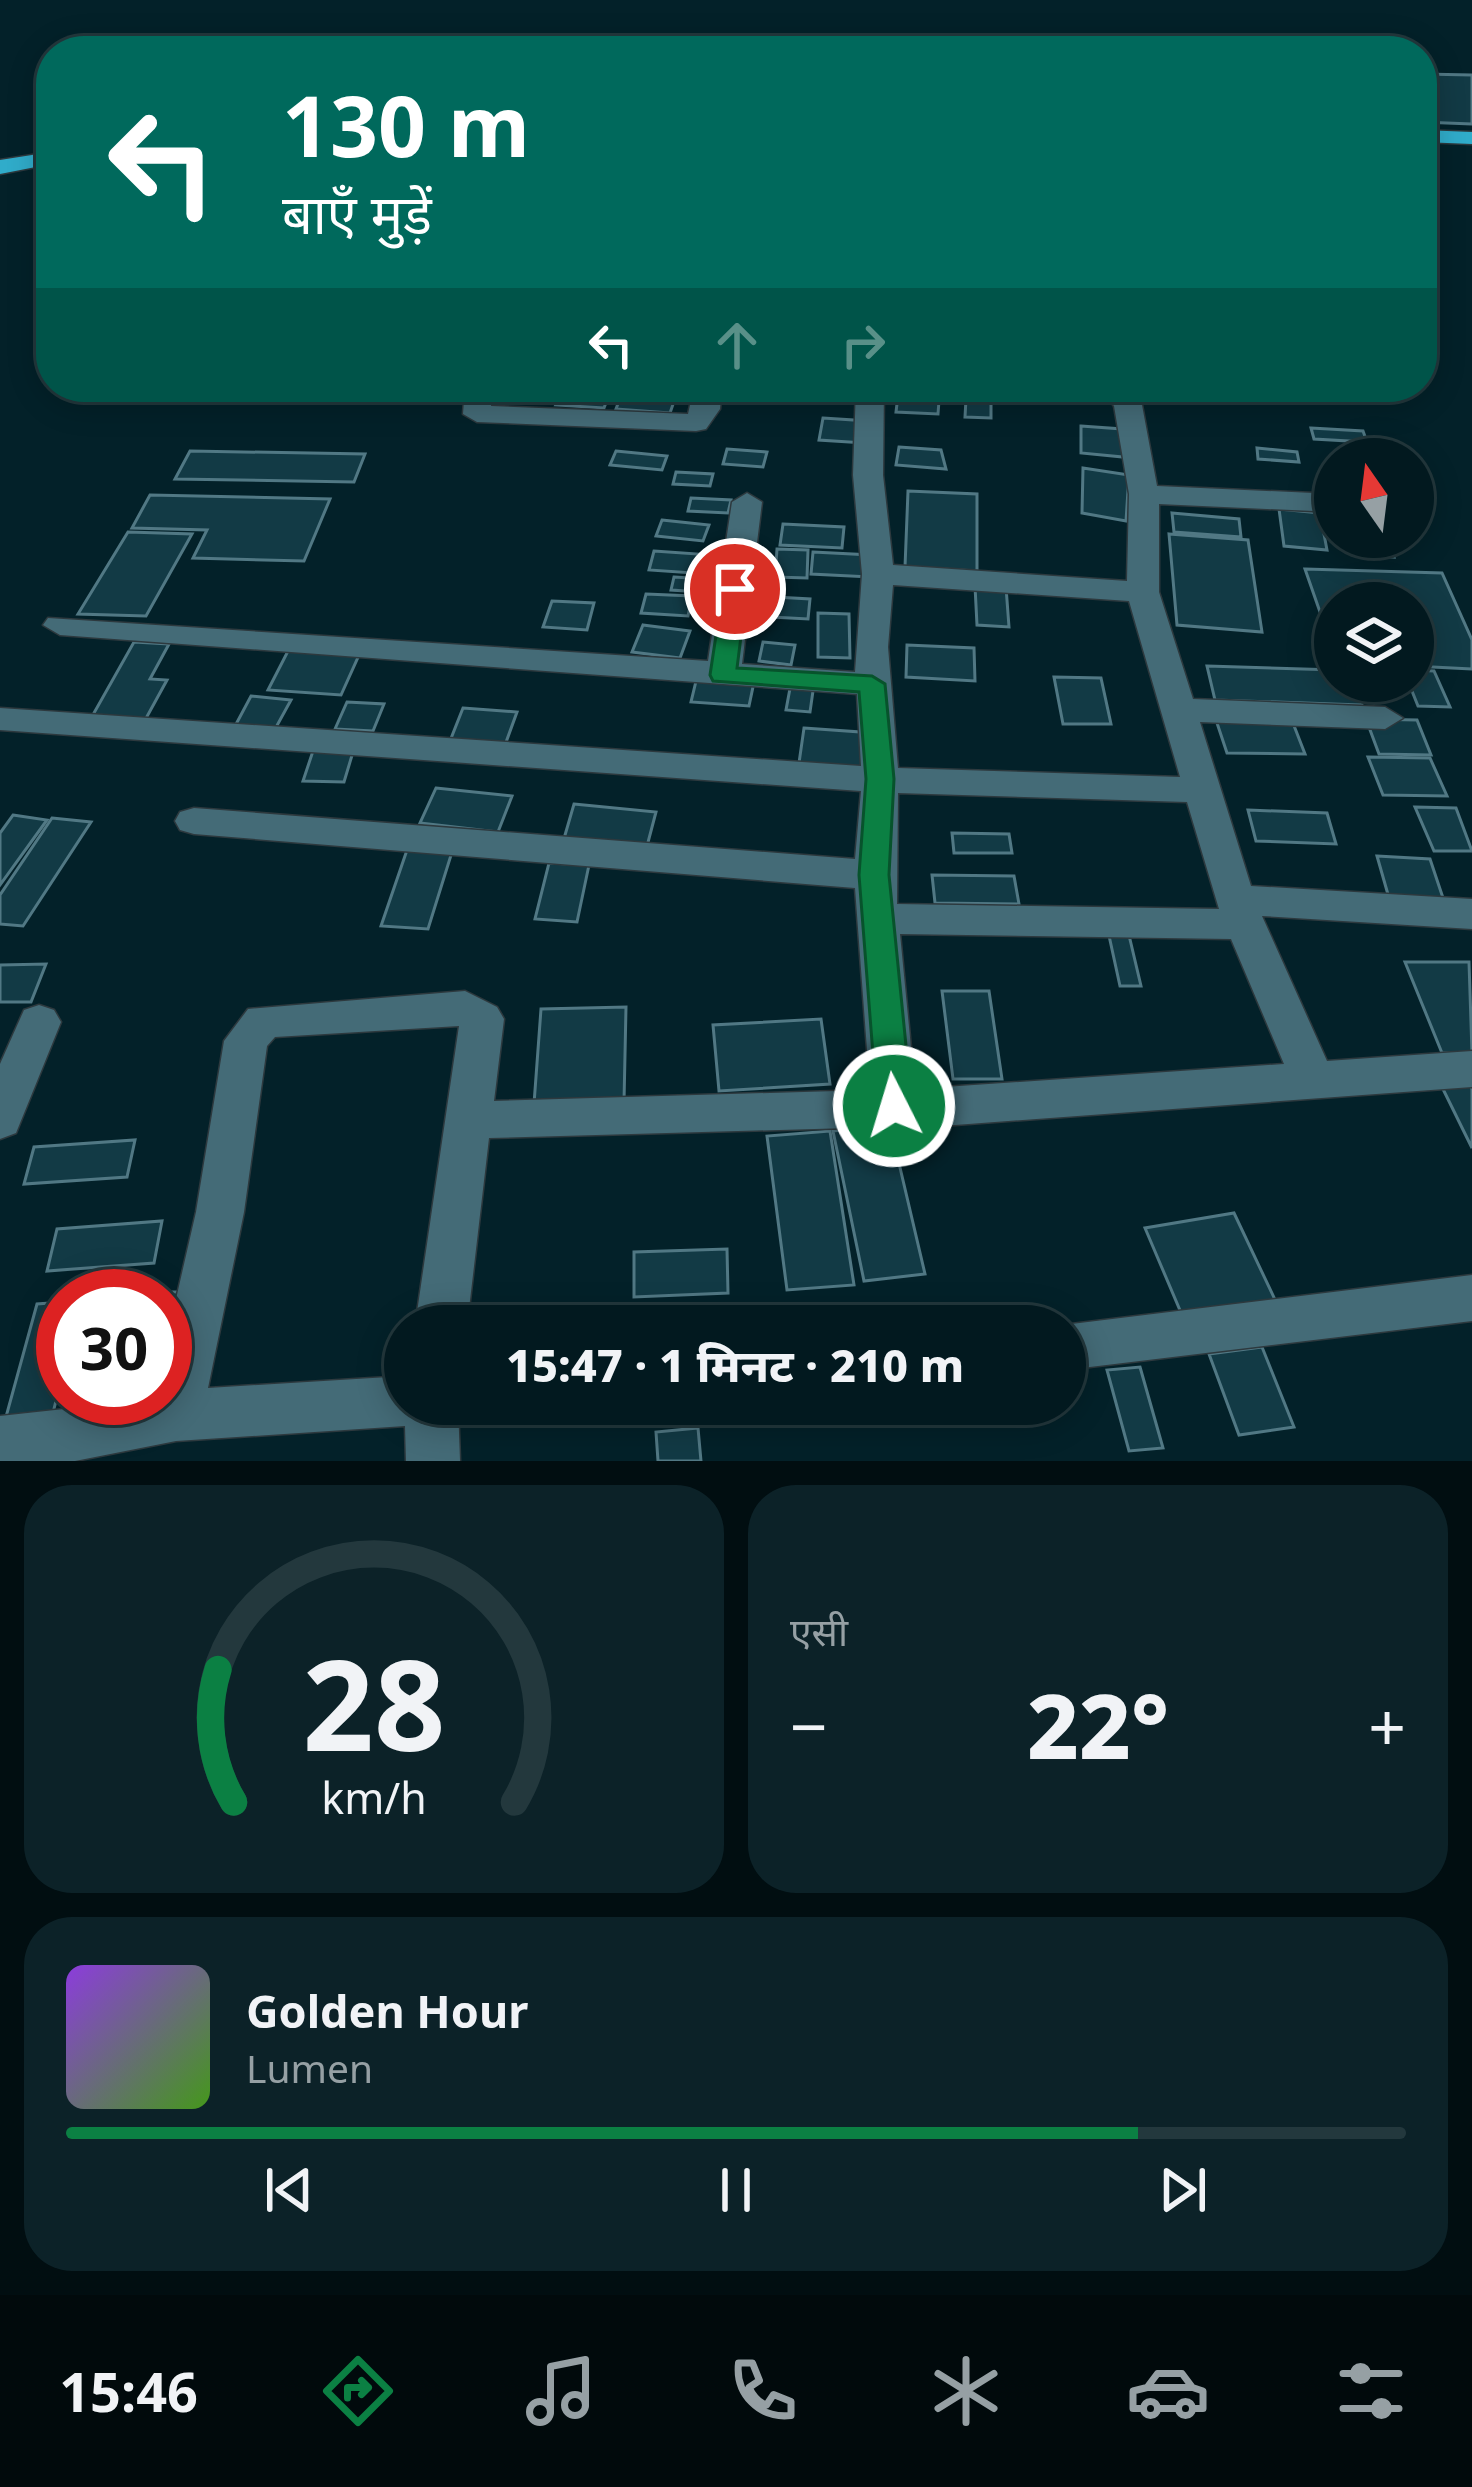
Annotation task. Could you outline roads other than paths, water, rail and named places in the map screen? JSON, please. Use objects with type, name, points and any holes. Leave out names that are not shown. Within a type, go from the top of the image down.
[{"type":"highway","points":[[1437,133],[1472,134]]},
{"type":"highway","points":[[0,157],[36,151]]},
{"type":"highway","points":[[0,167],[36,161]]},
{"type":"street","points":[[478,402],[477,414],[577,428],[696,423],[707,402]]},
{"type":"street","points":[[870,402],[868,475],[878,574],[872,684],[880,779],[874,875],[894,1106]]},
{"type":"street","points":[[1125,402],[1144,494],[1143,592],[1240,912],[1312,1078]]},
{"type":"street","points":[[1144,494],[1314,502]]},
{"type":"street","points":[[723,675],[747,502]]},
{"type":"street","points":[[878,574],[1143,592]]},
{"type":"street","points":[[60,625],[872,684]]},
{"type":"street","points":[[1178,710],[1385,718]]},
{"type":"street","points":[[0,719],[880,779],[1200,790]]},
{"type":"street","points":[[194,821],[874,875]]},
{"type":"street","points":[[878,919],[1240,912],[1472,914]]},
{"type":"street","points":[[192,1342],[251,1030],[280,1018],[465,1008],[476,1012],[483,1028],[444,1305]]},
{"type":"street","points":[[0,1120],[39,1022]]},
{"type":"street","points":[[470,1120],[894,1106],[1472,1069]]},
{"type":"street","points":[[1086,1344],[1472,1298]]},
{"type":"street","points":[[192,1415],[384,1402]]},
{"type":"street","points":[[0,1442],[128,1425]]},
{"type":"street","points":[[432,1425],[433,1461]]}]
